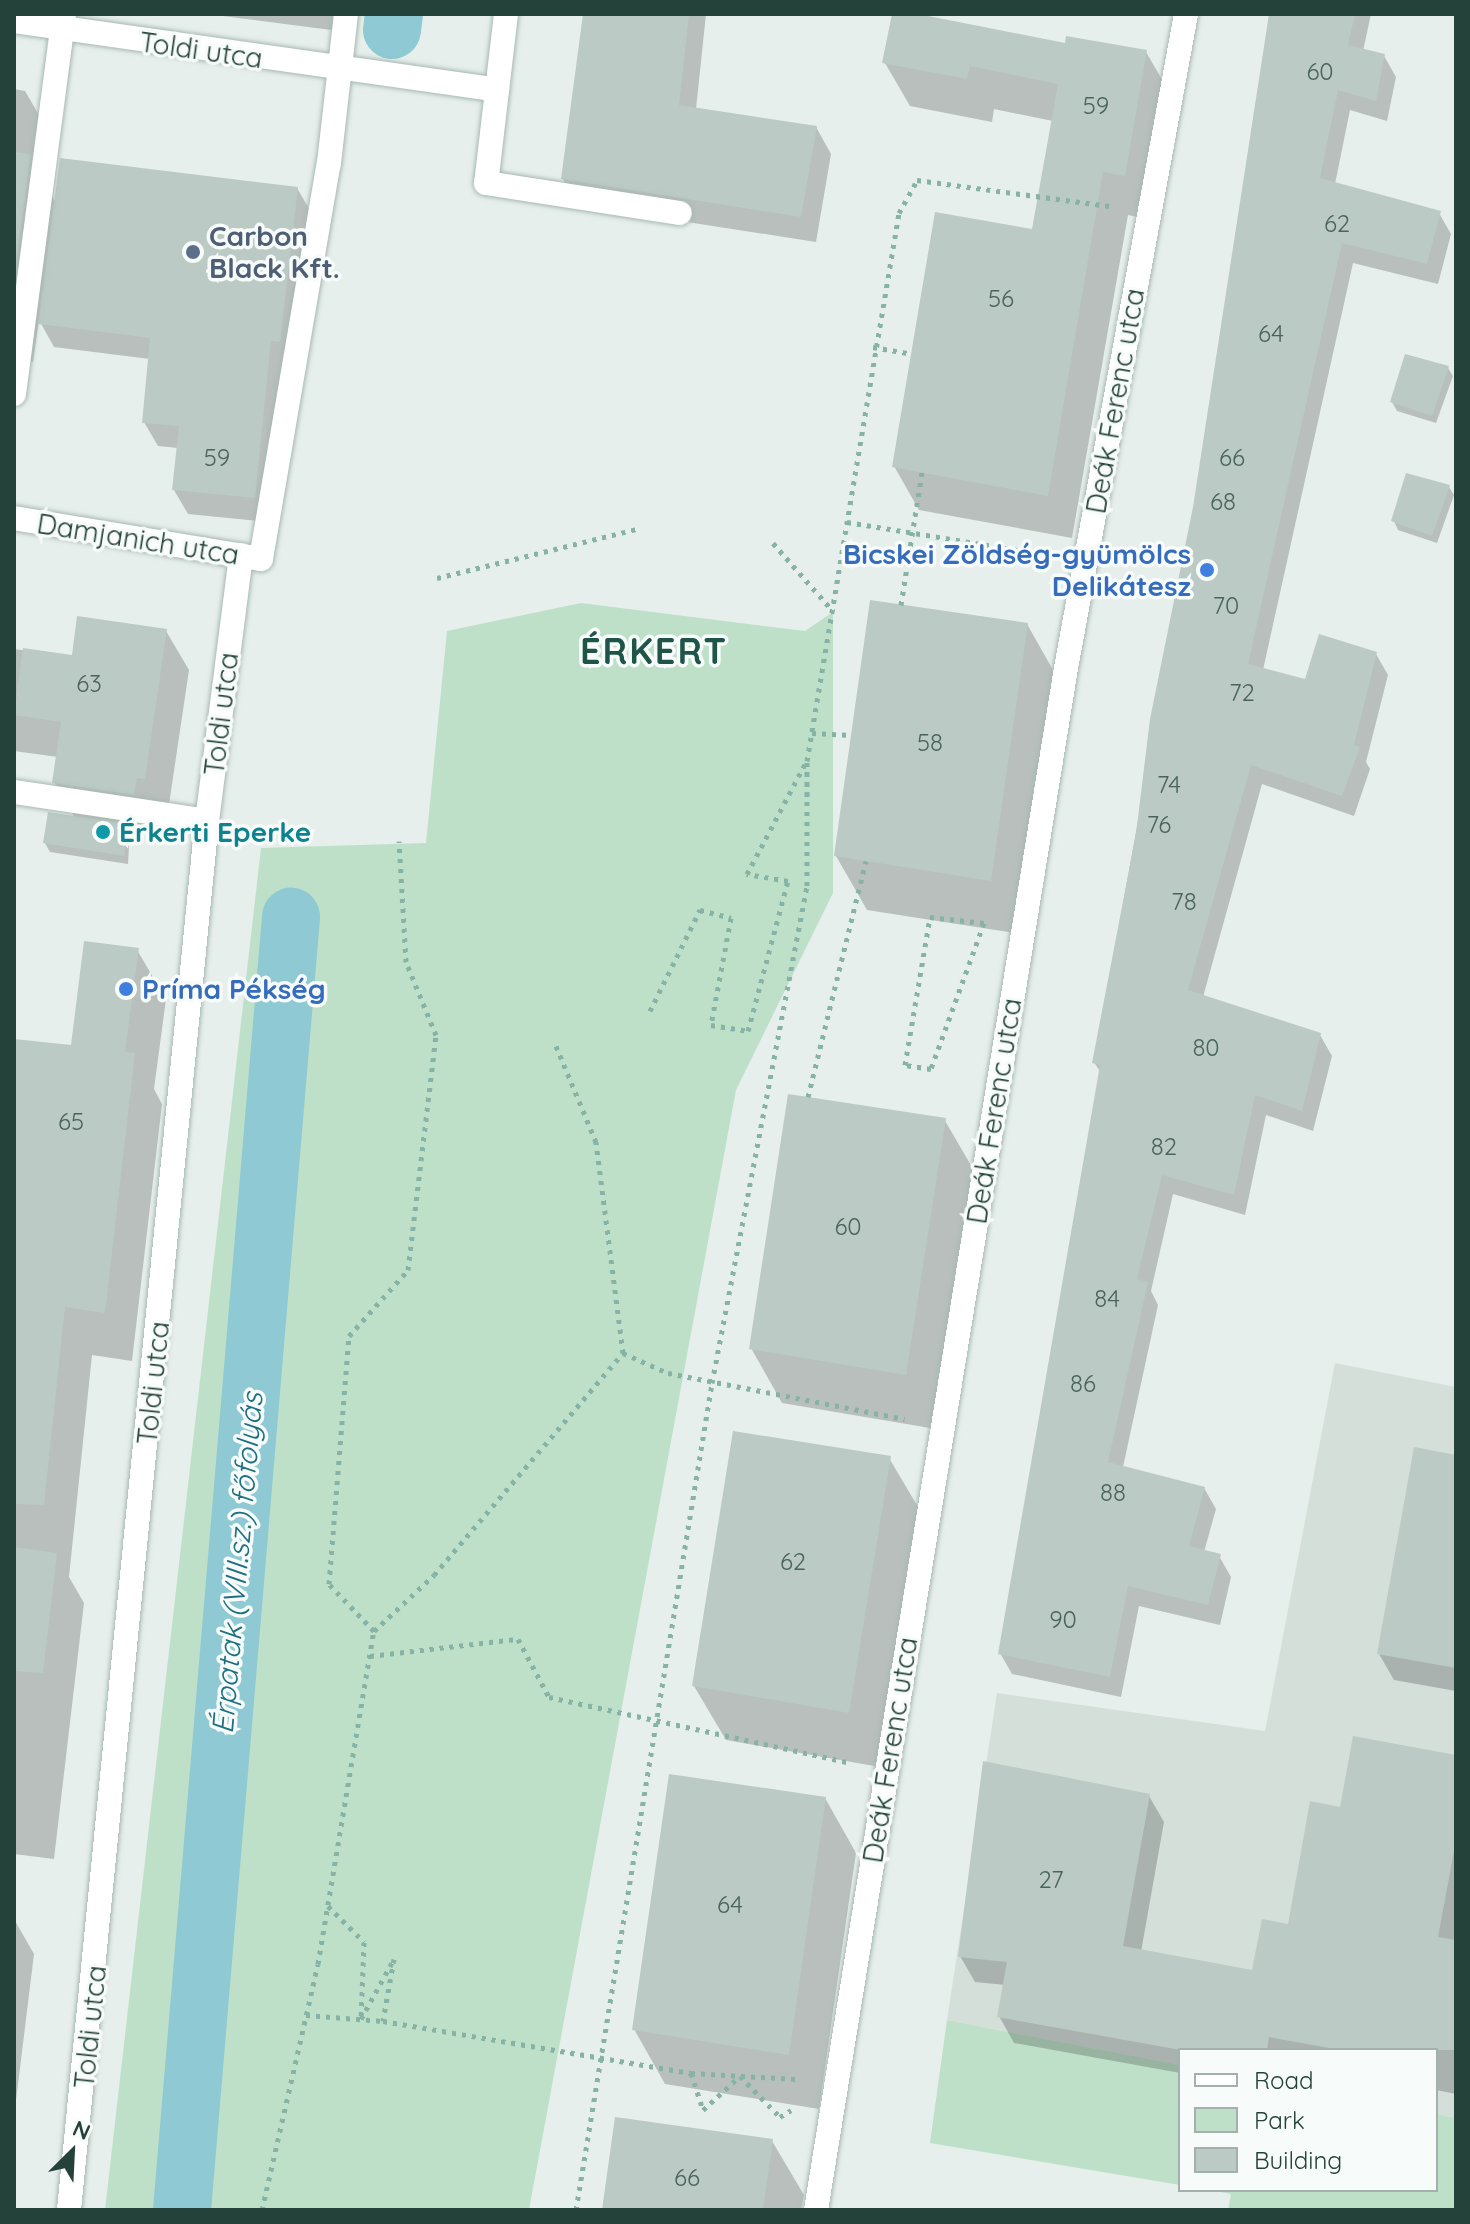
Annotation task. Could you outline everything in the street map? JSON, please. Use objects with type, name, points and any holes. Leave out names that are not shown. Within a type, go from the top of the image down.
[{"type":"street","name":"Toldi utca","points":[[69,2210],[207,821],[251,557],[341,70],[346,14]]},
{"type":"street","points":[[506,14],[486,183],[680,213]]},
{"type":"street","name":"Deák Ferenc utca","points":[[816,2210],[1066,668],[1186,14]]},
{"type":"street","name":"Toldi utca","points":[[14,21],[63,21],[341,70]]},
{"type":"street","points":[[14,394],[63,21]]},
{"type":"street","points":[[341,70],[497,90]]},
{"type":"street","name":"Damjanich utca","points":[[14,518],[251,557]]},
{"type":"street","points":[[14,792],[207,821]]},
{"type":"path","points":[[576,2210],[712,1383],[807,886],[807,761],[873,347],[899,213],[917,180],[1150,211]]},
{"type":"path","points":[[873,347],[911,354]]},
{"type":"path","points":[[901,605],[922,472]]},
{"type":"path","points":[[847,522],[1013,550]]},
{"type":"path","points":[[437,578],[636,529]]},
{"type":"path","points":[[773,543],[833,612]]},
{"type":"path","points":[[812,733],[851,735]]},
{"type":"path","points":[[650,1011],[700,910],[731,918],[711,1025],[748,1031],[788,881],[747,874],[807,761]]},
{"type":"path","points":[[374,1631],[329,1584],[349,1336],[408,1270],[436,1035],[406,962],[399,841]]},
{"type":"path","points":[[808,1097],[866,861]]},
{"type":"path","points":[[930,917],[984,923],[931,1069],[905,1065],[930,917]]},
{"type":"path","points":[[262,2210],[328,1906],[374,1631],[434,1575],[623,1353],[596,1142],[554,1041]]},
{"type":"path","points":[[623,1353],[668,1373],[942,1426]]},
{"type":"path","points":[[370,1656],[518,1639],[549,1697],[887,1769]]},
{"type":"path","points":[[328,1906],[364,1942],[361,2019]]},
{"type":"path","points":[[361,2019],[394,1959],[383,2021]]},
{"type":"path","points":[[306,2015],[383,2021],[691,2073],[837,2082]]},
{"type":"path","points":[[691,2073],[703,2110],[740,2076]]},
{"type":"path","points":[[740,2076],[780,2117],[837,2082]]},
{"type":"shaded area","points":[[1335,1363],[1456,1387],[1456,2118],[1438,2114],[1438,2048],[1178,2048],[1178,2065],[947,2020],[997,1693],[1265,1731]]},
{"type":"green space","points":[[581,603],[805,631],[833,612],[833,893],[736,1090],[529,2210],[105,2210],[261,848],[426,843],[447,631]]},
{"type":"green space","points":[[947,2020],[1178,2065],[1178,2185],[930,2143]]},
{"type":"green space","points":[[1438,2114],[1456,2118],[1456,2210],[1228,2210],[1231,2194],[1221,2192],[1438,2192]]},
{"type":"building","points":[[583,14],[689,14],[679,105],[817,126],[801,217],[561,179]]},
{"type":"building","points":[[892,14],[918,14],[1065,43],[1066,36],[1147,50],[1125,176],[1103,172],[1048,496],[892,467],[935,212],[1032,229],[1058,84],[970,66],[967,79],[882,63]]},
{"type":"building","points":[[1269,14],[1355,14],[1348,45],[1385,54],[1376,101],[1338,90],[1320,178],[1441,211],[1427,264],[1342,243],[1248,664],[1305,679],[1319,634],[1377,652],[1354,745],[1360,747],[1342,796],[1251,765],[1188,990],[1321,1033],[1302,1111],[1255,1095],[1234,1195],[1162,1175],[1137,1279],[1148,1282],[1108,1462],[1205,1487],[1189,1546],[1221,1554],[1208,1605],[1128,1586],[1110,1677],[998,1654],[1100,1065],[1092,1063],[1136,834],[1150,719],[1193,507]]},
{"type":"building","points":[[14,152],[31,154],[14,280]]},
{"type":"building","points":[[60,158],[298,187],[280,342],[271,341],[255,498],[172,490],[179,426],[142,423],[150,338],[38,324]]},
{"type":"building","points":[[1405,354],[1449,366],[1432,416],[1390,402]]},
{"type":"building","points":[[1406,473],[1450,485],[1432,536],[1391,521]]},
{"type":"building","points":[[870,600],[1028,623],[991,881],[834,856]]},
{"type":"building","points":[[77,616],[167,629],[145,779],[137,778],[134,795],[52,783],[61,722],[14,715],[23,648],[72,655]]},
{"type":"building","points":[[48,812],[129,824],[124,856],[43,843]]},
{"type":"building","points":[[84,941],[139,948],[125,1052],[135,1053],[105,1313],[65,1307],[44,1505],[14,1504],[14,1039],[71,1045]]},
{"type":"building","points":[[788,1094],[946,1118],[906,1375],[749,1349]]},
{"type":"building","points":[[733,1431],[891,1456],[849,1713],[692,1686]]},
{"type":"building","points":[[1414,1447],[1456,1455],[1456,1668],[1377,1654]]},
{"type":"building","points":[[14,1547],[57,1553],[43,1673],[14,1671]]},
{"type":"building","points":[[1353,1736],[1456,1755],[1456,1840],[1438,1937],[1456,1940],[1456,2050],[1329,2048],[1269,2037],[1267,2048],[1178,2049],[997,2017],[1007,1962],[958,1957],[983,1761],[1150,1794],[1123,1946],[1252,1970],[1262,1919],[1288,1924],[1310,1801],[1340,1807]]},
{"type":"building","points":[[669,1774],[826,1797],[789,2055],[632,2030]]},
{"type":"building","points":[[615,2117],[773,2139],[763,2210],[602,2210]]},
{"type":"waterway","name":"Érpatak (VIII.sz.) főfolyás","points":[[392,30],[394,14]]},
{"type":"waterway","name":"Érpatak (VIII.sz.) főfolyás","points":[[182,2210],[291,917]]},
{"type":"place","name":"Carbon Black Kft.","points":[[193,252]]},
{"type":"place","name":"Bicskei Zöldség-gyümölcs Delikátesz","points":[[1207,570]]},
{"type":"place","name":"Érkerti Eperke","points":[[103,832]]},
{"type":"place","name":"Príma Pékség","points":[[126,989]]},
{"type":"district","name":"ÉRKERT","points":[[654,651]]}]
